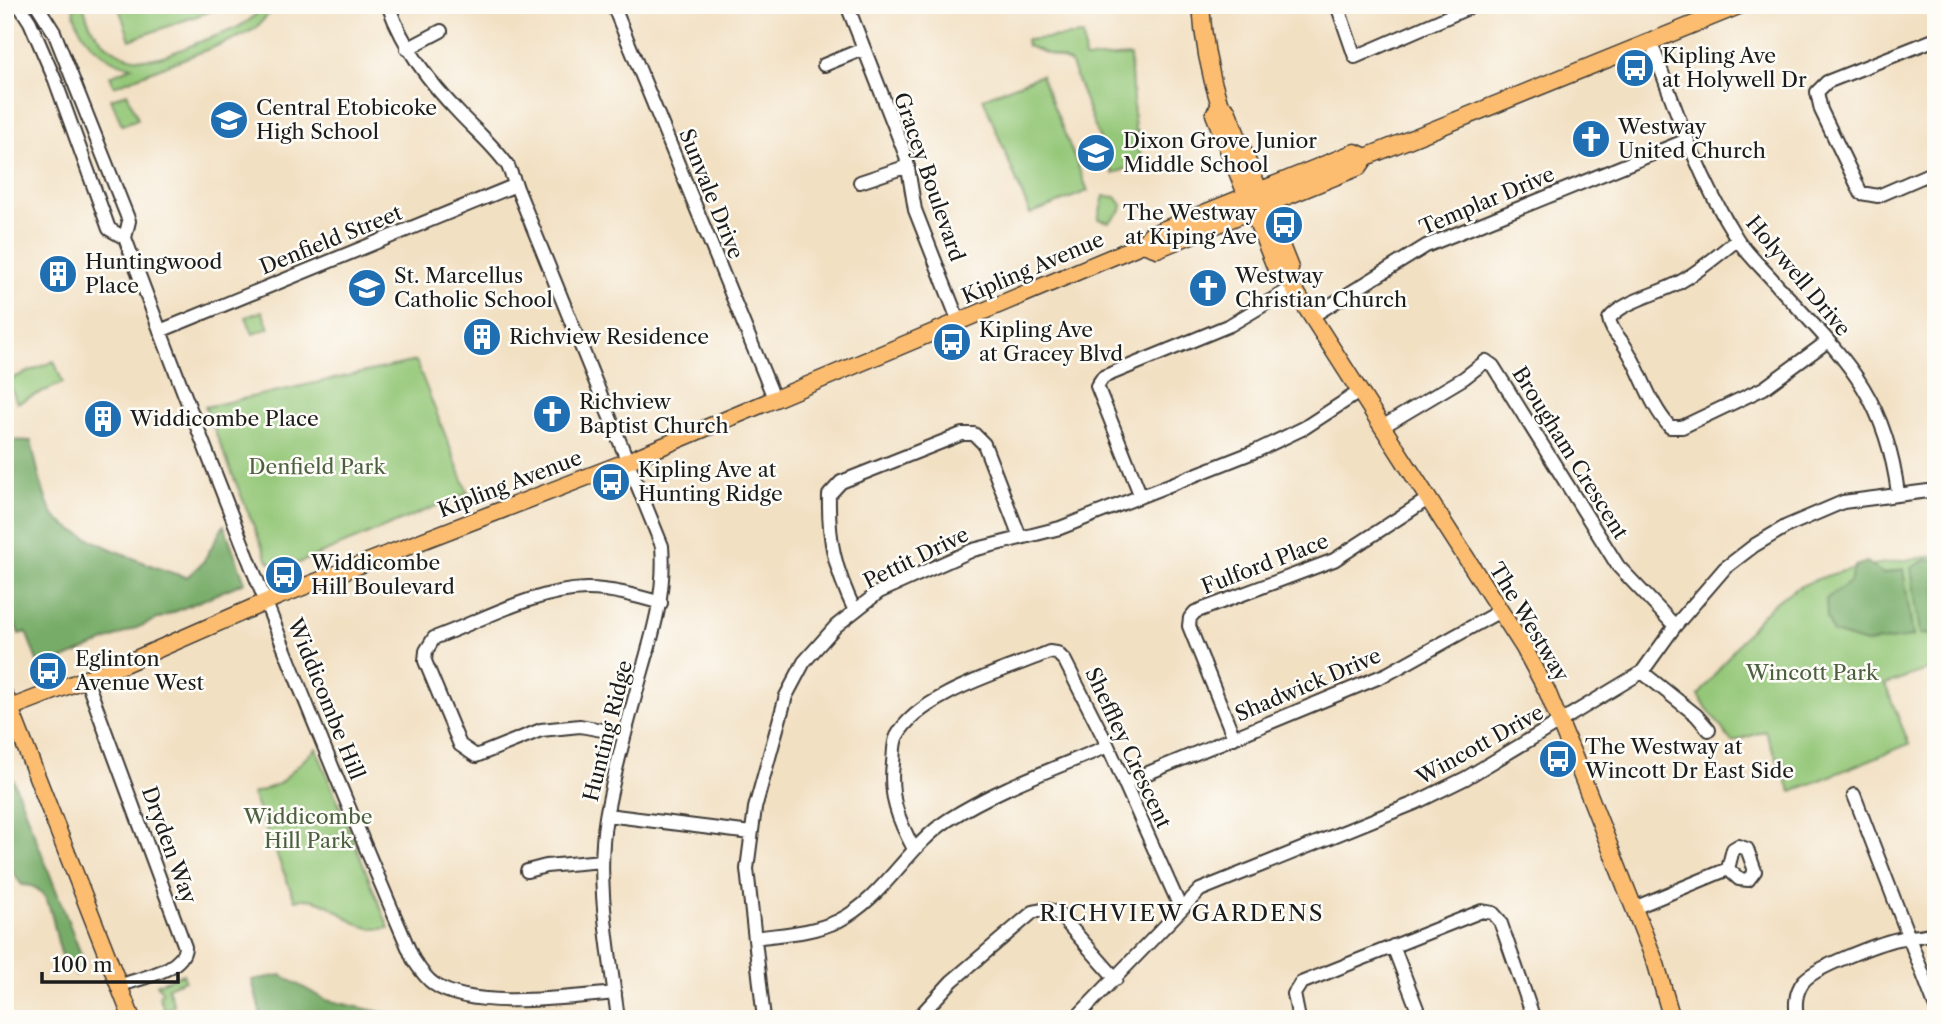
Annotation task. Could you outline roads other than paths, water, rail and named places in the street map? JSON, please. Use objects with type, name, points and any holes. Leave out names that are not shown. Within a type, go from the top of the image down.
[{"type":"main road","name":"The Westway","points":[[1201,5],[1207,61],[1220,106],[1214,114],[1256,201],[1278,274],[1290,283],[1535,668],[1560,722],[1656,964],[1672,1019]]},
{"type":"main road","name":"Kipling Avenue","points":[[7,704],[86,679],[267,602],[628,461],[1143,244],[1157,249],[1355,152],[1366,157],[1741,5]]},
{"type":"main road","points":[[7,704],[132,1019]]},
{"type":"street","points":[[19,5],[30,22],[109,229],[125,238]]},
{"type":"street","name":"Hunting Ridge","points":[[388,5],[407,49],[437,90],[495,147],[516,185],[662,546],[664,568],[661,603],[624,734],[607,815],[602,861],[618,1019]]},
{"type":"street","name":"Sunvale Drive","points":[[613,5],[774,398]]},
{"type":"street","name":"Gracey Boulevard","points":[[847,5],[908,166],[915,210],[959,321]]},
{"type":"street","points":[[1337,5],[1355,57],[1475,5]]},
{"type":"street","points":[[30,22],[41,10],[54,32],[129,221],[125,238],[267,602]]},
{"type":"street","points":[[407,49],[441,31]]},
{"type":"street","points":[[1936,39],[1827,82],[1817,92],[1821,110],[1861,193],[1878,196],[1936,171]]},
{"type":"street","name":"Holywell Drive","points":[[1651,42],[1687,140],[1737,240],[1856,372],[1873,403],[1887,436],[1898,494]]},
{"type":"street","points":[[824,65],[863,49]]},
{"type":"street","name":"Templar Drive","points":[[1311,317],[1426,246],[1687,140]]},
{"type":"street","points":[[860,182],[908,166]]},
{"type":"street","name":"Denfield Street","points":[[160,331],[516,185]]},
{"type":"street","points":[[1737,240],[1684,280],[1654,296],[1617,309],[1609,319],[1611,332],[1625,345],[1660,417],[1670,427],[1682,427],[1764,387],[1828,341]]},
{"type":"street","points":[[1140,494],[1097,386],[1103,377],[1230,325],[1290,283]]},
{"type":"street","name":"Brougham Crescent","points":[[1382,427],[1486,361],[1493,366],[1618,565],[1675,626]]},
{"type":"street","name":"Pettit Drive","points":[[764,1019],[747,869],[751,833],[786,696],[804,663],[836,626],[879,592],[946,562],[973,550],[1060,528],[1140,494],[1256,452],[1304,428],[1359,392]]},
{"type":"street","points":[[855,611],[837,573],[831,547],[829,495],[841,482],[962,434],[974,434],[984,444],[1020,537]]},
{"type":"street","name":"Wincott Drive","points":[[1075,1019],[1116,979],[1192,896],[1212,883],[1432,795],[1642,672],[1675,626],[1726,568],[1787,526],[1843,502],[1936,490]]},
{"type":"street","name":"Fulford Place","points":[[1234,738],[1189,626],[1190,618],[1195,612],[1334,560],[1428,499]]},
{"type":"street","points":[[624,734],[580,726],[541,730],[476,756],[460,745],[425,662],[426,651],[435,638],[526,602],[562,591],[619,592],[661,603]]},
{"type":"street","name":"Widdicombe Hill","points":[[267,602],[409,951],[423,973],[434,984],[467,996],[547,1000],[615,993]]},
{"type":"street","name":"Shadwick Drive","points":[[1124,783],[1387,674],[1500,611]]},
{"type":"street","name":"Sheffley Crescent","points":[[914,849],[897,816],[891,784],[896,738],[915,713],[943,697],[1049,652],[1057,653],[1065,661],[1108,746],[1181,909]]},
{"type":"street","points":[[1642,672],[1696,715],[1709,730]]},
{"type":"street","name":"Dryden Way","points":[[86,679],[186,947],[183,958],[178,963],[119,986]]},
{"type":"street","points":[[755,938],[809,931],[839,920],[866,900],[914,849],[945,822],[983,799],[1108,746]]},
{"type":"street","points":[[1854,795],[1936,1007]]},
{"type":"street","points":[[607,815],[751,833]]},
{"type":"street","points":[[527,871],[546,866],[602,861]]},
{"type":"street","points":[[1634,908],[1728,869]]},
{"type":"street","points":[[916,1019],[953,981],[1033,912],[1046,909],[1058,914],[1116,979]]},
{"type":"street","points":[[1299,1019],[1294,994],[1301,983],[1482,911],[1493,913],[1500,921],[1534,1019]]},
{"type":"street","points":[[1797,1019],[1795,1003],[1798,991],[1814,972],[1897,939],[1936,932]]},
{"type":"street","points":[[1393,946],[1421,1019]]},
{"type":"place","name":"Kipling Ave at Holywell Dr","points":[[1635,68]]},
{"type":"place","name":"Central Etobicoke High School","points":[[229,120]]},
{"type":"place","name":"Westway United Church","points":[[1591,139]]},
{"type":"place","name":"Dixon Grove Junior Middle School","points":[[1096,153]]},
{"type":"place","name":"The Westway at Kiping Ave","points":[[1284,225]]},
{"type":"place","name":"Huntingwood Place","points":[[58,274]]},
{"type":"place","name":"St. Marcellus Catholic School","points":[[367,288]]},
{"type":"place","name":"Westway Christian Church","points":[[1208,288]]},
{"type":"place","name":"Richview Residence","points":[[482,337]]},
{"type":"place","name":"Kipling Ave at Gracey Blvd","points":[[952,342]]},
{"type":"place","name":"Richview Baptist Church","points":[[552,414]]},
{"type":"place","name":"Widdicombe Place","points":[[103,419]]},
{"type":"place","name":"Kipling Ave at Hunting Ridge","points":[[611,482]]},
{"type":"place","name":"Widdicombe Hill Boulevard","points":[[284,575]]},
{"type":"place","name":"Eglinton Avenue West","points":[[48,671]]},
{"type":"place","name":"The Westway at Wincott Dr East Side","points":[[1558,759]]},
{"type":"district","name":"RICHVIEW GARDENS","points":[[1182,913]]},
{"type":"park label","name":"Denfield Park","points":[[317,467]]},
{"type":"park label","name":"Wincott Park","points":[[1812,673]]},
{"type":"park label","name":"Widdicombe Hill Park","points":[[308,829]]}]
